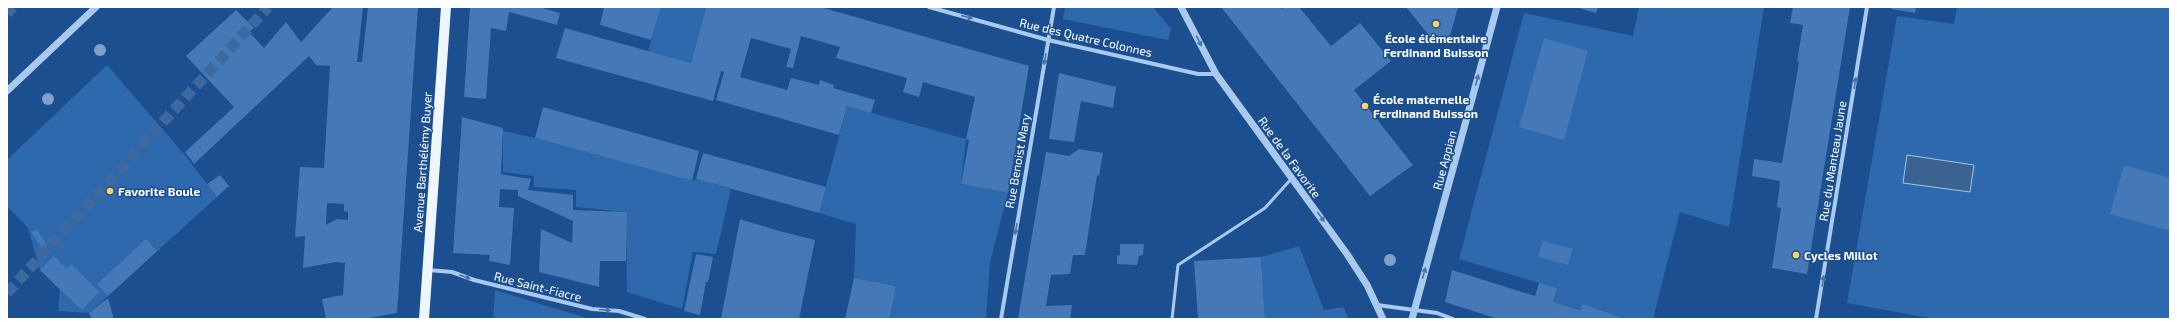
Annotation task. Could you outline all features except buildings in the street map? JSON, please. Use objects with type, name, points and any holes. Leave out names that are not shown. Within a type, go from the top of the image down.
[{"type":"main road","name":"Avenue Barthélémy Buyer","points":[[424,319],[446,7]]},
{"type":"street","points":[[7,91],[96,7]]},
{"type":"street","name":"Rue des Quatre Colonnes","points":[[930,7],[1048,40],[1198,74],[1216,74]]},
{"type":"street","name":"Rue Benoist Mary","points":[[1001,319],[1054,7]]},
{"type":"street","name":"Rue de la Favorite","points":[[1181,7],[1216,74],[1347,254],[1377,305],[1383,319]]},
{"type":"street","name":"Rue Appian","points":[[1412,319],[1497,7]]},
{"type":"street","name":"Rue du Manteau Jaune","points":[[1816,319],[1867,7]]},
{"type":"street","name":"Rue Saint-Fiacre","points":[[427,270],[452,272],[474,280],[592,309],[619,312],[645,319]]},
{"type":"street","points":[[1377,305],[1437,313],[1453,319]]},
{"type":"lane","points":[[1172,319],[1178,264],[1265,208],[1292,178]]},
{"type":"shaded area","points":[[657,7],[706,7],[691,63],[648,51],[661,8]]},
{"type":"shaded area","points":[[1065,7],[1153,7],[1171,29],[1168,40],[1063,19]]},
{"type":"shaded area","points":[[1639,7],[1764,7],[1729,227],[1680,212],[1653,319],[1618,319],[1553,302],[1539,283],[1459,259],[1524,13],[1633,36]]},
{"type":"shaded area","points":[[1957,7],[2170,7],[2170,319],[1934,319],[1847,303],[1897,16],[1954,24]]},
{"type":"shaded area","name":"Favorite Boule","points":[[107,65],[184,154],[217,197],[89,313],[58,311],[60,290],[40,270],[28,228],[7,206],[7,160]]},
{"type":"shaded area","points":[[847,106],[966,139],[961,184],[1008,193],[990,262],[986,319],[890,319],[896,286],[854,278],[856,224],[819,213]]},
{"type":"shaded area","points":[[503,131],[535,138],[692,181],[696,179],[731,189],[716,254],[693,252],[682,309],[627,292],[626,212],[576,207],[576,190],[534,187],[534,176],[503,172]]},
{"type":"shaded area","points":[[1907,155],[1974,165],[1970,192],[1903,183]]},
{"type":"shaded area","points":[[1299,246],[1324,310],[1343,307],[1349,319],[1265,319],[1261,257]]},
{"type":"shaded area","points":[[495,290],[590,319],[493,319]]},
{"type":"tunnel","points":[[7,13],[13,7]]},
{"type":"tunnel","points":[[7,293],[268,7]]},
{"type":"place","name":"École élémentaire Ferdinand Buisson","points":[[1436,24]]},
{"type":"place","name":"École maternelle Ferdinand Buisson","points":[[1365,106]]},
{"type":"place","name":"Favorite Boule","points":[[110,191]]},
{"type":"place","name":"Cycles Millot","points":[[1796,255]]}]
